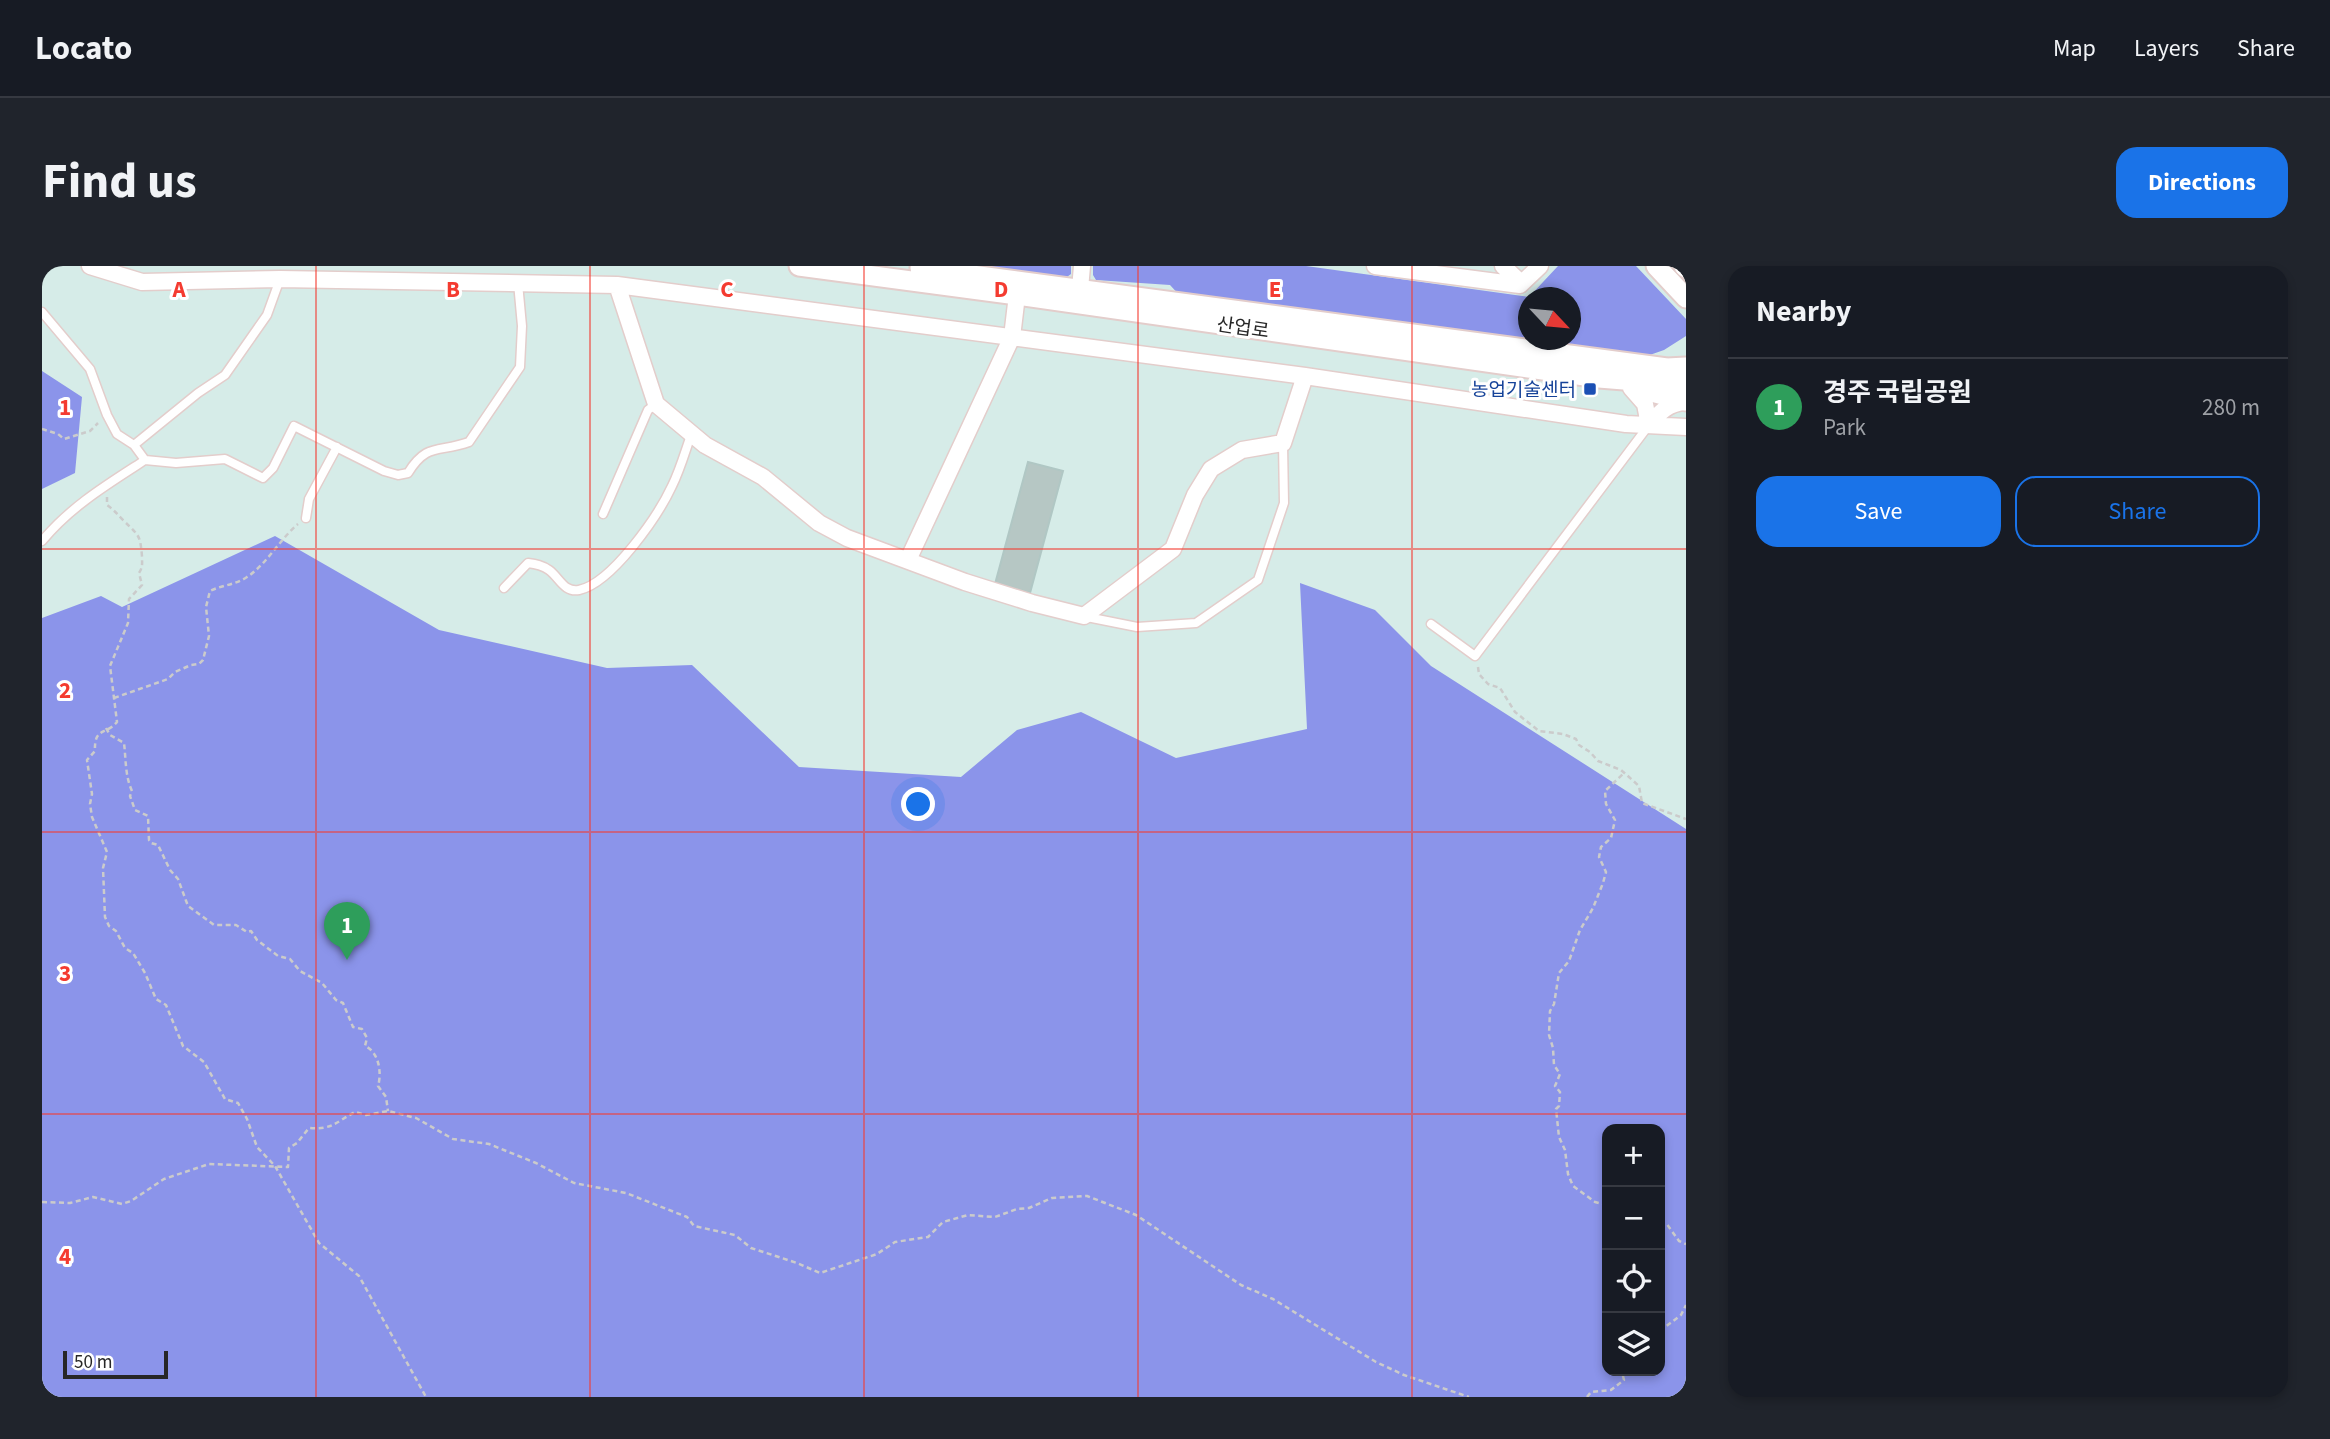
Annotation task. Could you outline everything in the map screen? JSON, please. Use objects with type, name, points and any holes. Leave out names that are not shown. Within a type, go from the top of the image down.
[{"type":"street","points":[[90,266],[142,282],[280,279],[617,285],[1306,376],[1626,424],[1686,427]]},
{"type":"street","name":"산업로","points":[[799,266],[1600,378],[1686,385]]},
{"type":"street","name":"산업로","points":[[907,266],[1667,368],[1686,367]]},
{"type":"street","points":[[1080,289],[1082,266]]},
{"type":"street","points":[[1375,266],[1521,283],[1540,266]]},
{"type":"street","points":[[1503,266],[1521,283]]},
{"type":"street","points":[[1656,266],[1686,298]]},
{"type":"street","points":[[617,285],[656,404],[705,445],[763,477],[819,523],[847,538],[965,582],[1084,616],[1174,549],[1195,495],[1211,469],[1242,450],[1283,443],[1306,376]]},
{"type":"street","points":[[908,560],[1012,337],[1017,295]]},
{"type":"street","points":[[1600,378],[1686,402]]},
{"type":"street","points":[[1631,388],[1645,404],[1649,425]]},
{"type":"street","points":[[1649,425],[1663,409],[1675,403],[1686,402]]},
{"type":"lane","points":[[134,445],[198,393],[225,375],[267,315],[280,279]]},
{"type":"lane","points":[[42,541],[78,503],[145,460],[176,463],[225,459],[263,478],[273,468],[294,426],[384,471],[398,475],[408,473],[426,451],[469,442],[520,367],[522,326],[518,283]]},
{"type":"lane","points":[[42,312],[90,369],[117,434],[134,445],[145,460]]},
{"type":"lane","points":[[603,514],[648,410],[656,404]]},
{"type":"lane","points":[[1431,624],[1475,656],[1649,425]]},
{"type":"lane","points":[[504,588],[528,563],[540,565],[551,571],[567,588],[578,590],[605,576],[644,533],[672,487],[691,435]]},
{"type":"lane","points":[[1084,616],[1136,627],[1196,623],[1258,580],[1284,503],[1283,443]]},
{"type":"lane","points":[[306,518],[309,499],[337,447]]},
{"type":"path","points":[[42,429],[64,439],[90,431],[98,424]]},
{"type":"path","points":[[107,485],[107,505],[136,530],[141,545],[143,567],[139,573],[142,585],[130,599],[128,623],[110,666],[117,722],[94,740],[95,751],[87,760],[92,817],[107,852],[103,867],[105,918],[145,973],[156,999],[166,1006],[183,1046],[204,1062],[225,1099],[238,1103],[257,1147],[275,1166],[319,1243],[359,1276],[426,1397]]},
{"type":"path","points":[[114,698],[168,680],[175,672],[199,664],[203,660],[209,636],[206,607],[210,591],[220,586],[232,585],[247,577],[288,533],[306,518]]},
{"type":"path","points":[[1475,656],[1479,674],[1488,684],[1500,688],[1503,696],[1520,716],[1539,731],[1576,738],[1579,746],[1590,752],[1598,761],[1620,770],[1639,786],[1642,803],[1686,819]]},
{"type":"path","points":[[106,728],[110,735],[124,743],[128,768],[126,776],[135,810],[148,816],[149,840],[158,845],[170,870],[177,876],[188,906],[214,925],[236,925],[251,932],[278,956],[290,959],[300,971],[322,983],[343,1003],[353,1027],[362,1029],[367,1038],[365,1045],[372,1048],[377,1056],[380,1079],[378,1086],[386,1097],[388,1111]]},
{"type":"path","points":[[1602,1204],[1584,1196],[1573,1186],[1568,1174],[1556,1117],[1560,1092],[1556,1086],[1560,1074],[1554,1065],[1549,1025],[1559,973],[1569,961],[1606,872],[1599,858],[1601,846],[1611,838],[1615,820],[1606,804],[1605,791],[1624,773]]},
{"type":"path","points":[[42,1202],[70,1203],[93,1196],[121,1204],[131,1201],[164,1179],[209,1164],[288,1167],[289,1148],[297,1143],[309,1128],[323,1129],[334,1126],[355,1112],[366,1115],[388,1111],[416,1118],[453,1139],[489,1144],[536,1163],[575,1183],[626,1193],[687,1217],[694,1226],[735,1235],[751,1248],[820,1273],[877,1254],[895,1242],[928,1237],[943,1222],[968,1215],[995,1217],[1017,1209],[1029,1208],[1052,1198],[1087,1196],[1136,1215],[1241,1285],[1273,1299],[1376,1362],[1404,1375],[1469,1397]]},
{"type":"path","points":[[1665,1223],[1679,1241],[1686,1244]]},
{"type":"path","points":[[1665,1327],[1681,1315],[1686,1305]]},
{"type":"path","points":[[1587,1397],[1591,1392],[1611,1390],[1624,1380],[1623,1376]]},
{"type":"shaded area","points":[[938,266],[1071,266],[1071,274],[1060,282]]},
{"type":"shaded area","points":[[1093,266],[1306,266],[1518,295],[1518,341],[1182,298],[1170,285],[1096,280]]},
{"type":"shaded area","points":[[1558,266],[1636,266],[1686,319],[1686,336],[1664,350],[1644,357],[1581,349],[1581,287],[1538,287]]},
{"type":"shaded area","points":[[42,371],[82,397],[75,473],[42,489]]},
{"type":"shaded area","points":[[275,536],[439,630],[607,668],[692,665],[799,767],[961,777],[1017,730],[1081,712],[1176,758],[1307,729],[1300,583],[1375,610],[1431,666],[1686,829],[1686,1397],[42,1397],[42,618],[101,596],[122,607]]},
{"type":"building","points":[[1028,462],[1063,471],[1030,593],[995,584]]},
{"type":"place","name":"농업기술센터","points":[[1590,389]]},
{"type":"place","name":"경주 국립공원","points":[[347,960]]}]
